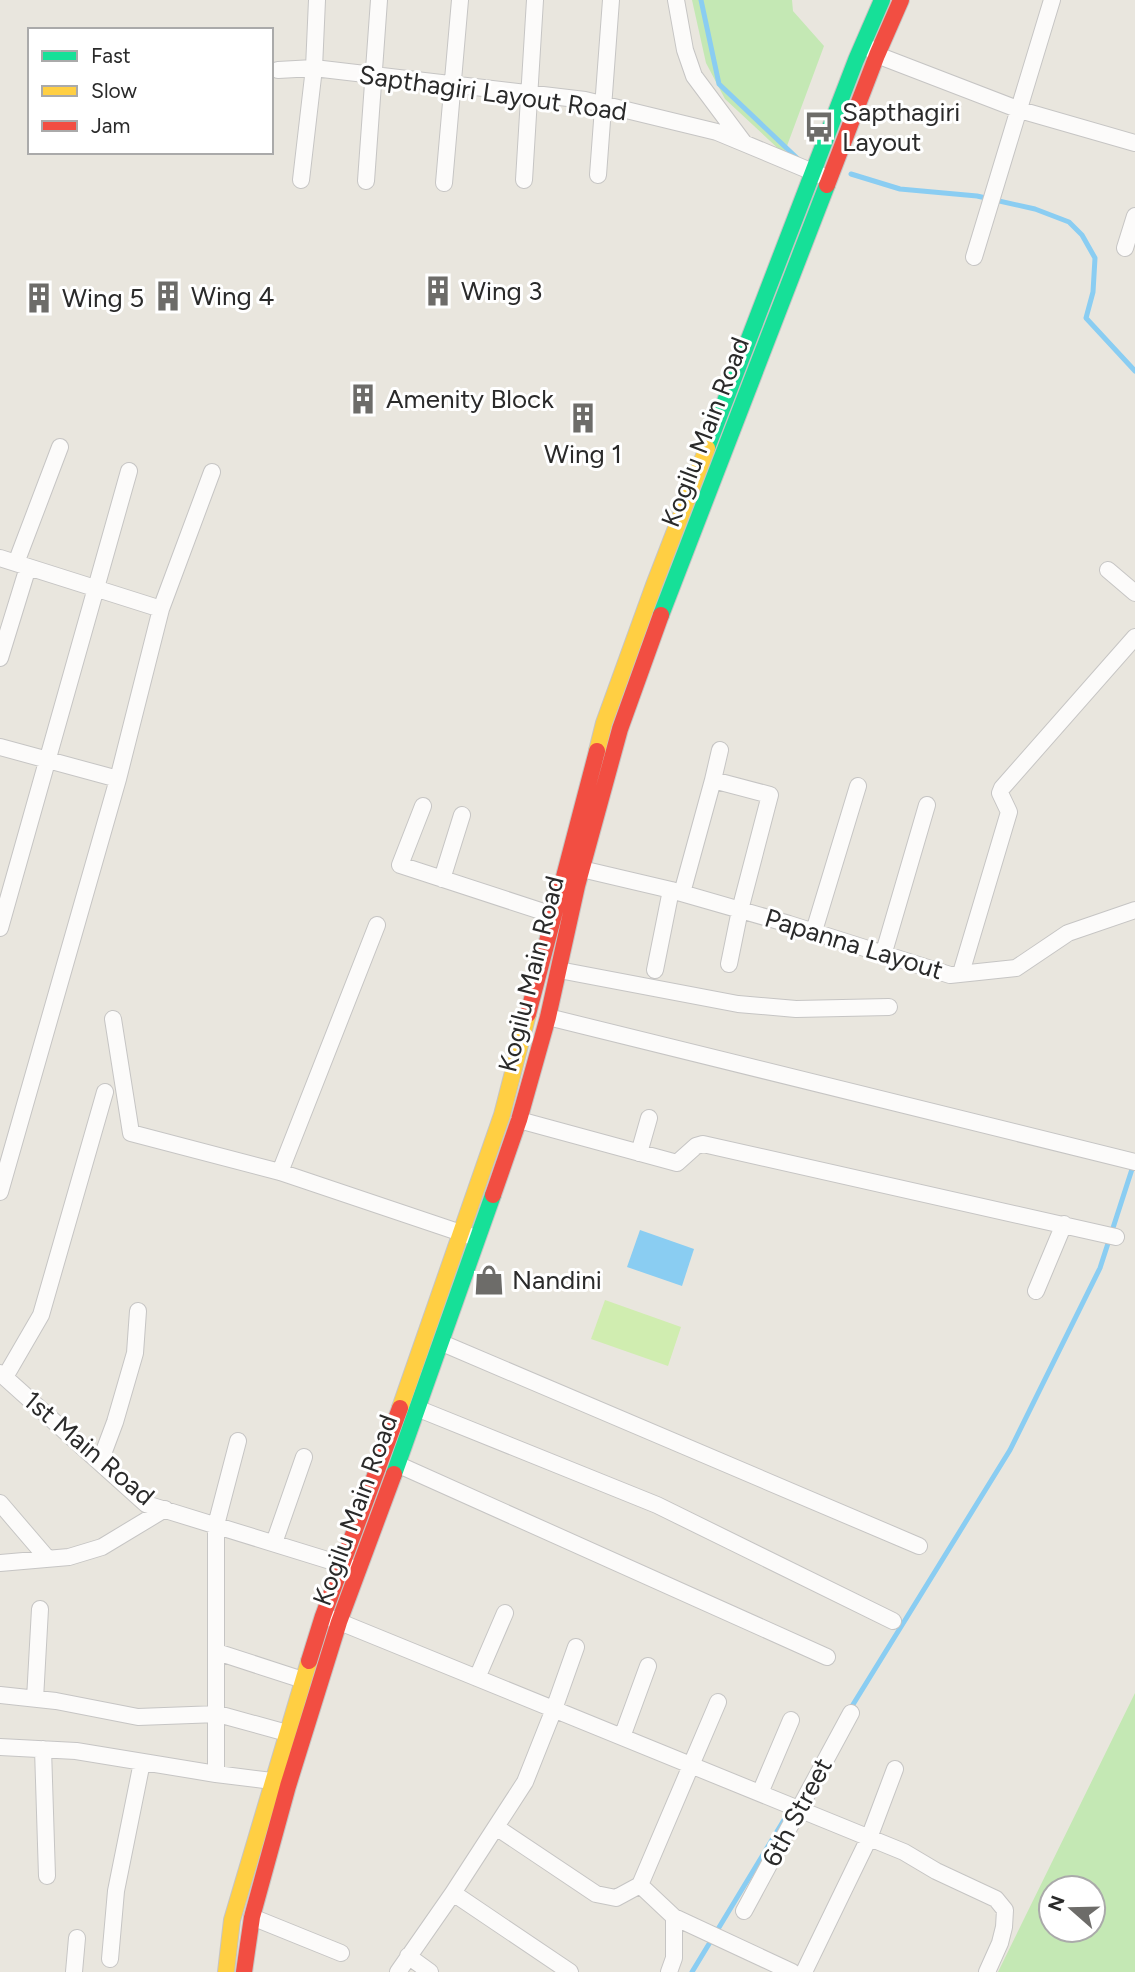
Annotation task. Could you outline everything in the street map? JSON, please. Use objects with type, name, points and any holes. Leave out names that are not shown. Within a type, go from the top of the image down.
[{"type":"main road","name":"Kogilu Main Road","points":[[226,1972],[232,1920],[323,1615],[462,1233],[502,1115],[604,723],[654,585],[882,0]]},
{"type":"main road","name":"Kogilu Main Road","points":[[244,1972],[252,1917],[288,1786],[339,1622],[399,1465],[519,1120],[548,1017],[582,869],[620,729],[670,591],[877,55],[901,0]]},
{"type":"main road","points":[[654,585],[670,591]]},
{"type":"street","points":[[300,180],[314,68],[317,0]]},
{"type":"street","points":[[366,181],[379,0]]},
{"type":"street","points":[[444,183],[460,0]]},
{"type":"street","points":[[524,180],[535,0]]},
{"type":"street","points":[[598,175],[611,0]]},
{"type":"street","name":"Sapthagiri Layout Road","points":[[677,0],[685,50],[694,76],[746,144]]},
{"type":"street","points":[[974,257],[1052,0]]},
{"type":"street","points":[[863,43],[877,55],[1020,110],[1135,143]]},
{"type":"street","name":"Sapthagiri Layout Road","points":[[278,70],[314,68],[602,104],[717,132],[829,179]]},
{"type":"street","points":[[1125,248],[1135,216]]},
{"type":"street","points":[[0,658],[15,563],[60,447]]},
{"type":"street","points":[[0,928],[129,471]]},
{"type":"street","points":[[0,1192],[118,779],[161,609],[212,472]]},
{"type":"street","points":[[15,563],[161,609]]},
{"type":"street","points":[[1108,570],[1135,593]]},
{"type":"street","points":[[961,973],[1009,812],[1000,793],[1002,788],[1135,637]]},
{"type":"street","points":[[0,747],[118,779]]},
{"type":"street","points":[[655,970],[720,750]]},
{"type":"street","points":[[713,780],[770,795],[729,964]]},
{"type":"street","points":[[814,931],[858,786]]},
{"type":"street","points":[[884,952],[927,805]]},
{"type":"street","points":[[423,806],[400,865],[553,915]]},
{"type":"street","points":[[442,879],[463,815]]},
{"type":"street","name":"Papanna Layout","points":[[565,865],[677,892],[814,931],[950,975],[1016,968],[1068,933],[1135,910]]},
{"type":"street","points":[[280,1172],[377,925]]},
{"type":"street","points":[[559,970],[738,1004],[796,1009],[889,1007]]},
{"type":"street","points":[[548,1017],[1130,1161]]},
{"type":"street","points":[[113,1019],[131,1133],[280,1172],[479,1239]]},
{"type":"street","points":[[2,1375],[41,1315],[105,1093]]},
{"type":"street","points":[[639,1153],[649,1118]]},
{"type":"street","points":[[519,1120],[677,1163],[702,1144],[1116,1237]]},
{"type":"street","points":[[1036,1290],[1063,1224]]},
{"type":"street","points":[[100,1462],[135,1353],[138,1311]]},
{"type":"street","points":[[442,1343],[919,1546]]},
{"type":"street","name":"1st Main Road","points":[[2,1375],[146,1504],[359,1570]]},
{"type":"street","points":[[419,1409],[657,1505],[893,1621]]},
{"type":"street","points":[[216,1774],[216,1525],[238,1441]]},
{"type":"street","points":[[274,1543],[304,1457]]},
{"type":"street","points":[[399,1465],[827,1657]]},
{"type":"street","points":[[0,1503],[48,1559]]},
{"type":"street","points":[[0,1563],[69,1557],[102,1547],[164,1509]]},
{"type":"street","points":[[35,1699],[40,1609]]},
{"type":"street","points":[[477,1678],[505,1614]]},
{"type":"street","points":[[323,1615],[904,1852],[936,1871],[996,1899],[1005,1910],[1004,1927],[987,1972]]},
{"type":"street","points":[[398,1972],[525,1782],[576,1647]]},
{"type":"street","points":[[217,1651],[303,1680]]},
{"type":"street","points":[[622,1737],[648,1666]]},
{"type":"street","points":[[0,1695],[56,1701],[138,1717],[218,1714],[287,1733]]},
{"type":"street","points":[[496,1826],[596,1894],[616,1898],[640,1885],[718,1702]]},
{"type":"street","name":"6th Street","points":[[744,1910],[851,1713]]},
{"type":"street","points":[[761,1793],[792,1720]]},
{"type":"street","points":[[0,1746],[76,1751],[272,1781]]},
{"type":"street","points":[[43,1749],[47,1876]]},
{"type":"street","points":[[110,1959],[116,1891],[142,1762]]},
{"type":"street","points":[[804,1972],[869,1838],[895,1769]]},
{"type":"street","points":[[640,1885],[674,1917],[792,1972]]},
{"type":"street","points":[[453,1893],[570,1972]]},
{"type":"street","points":[[252,1917],[341,1952]]},
{"type":"street","points":[[669,1972],[674,1958],[674,1917]]},
{"type":"street","points":[[74,1972],[77,1938]]},
{"type":"street","points":[[408,1956],[430,1972]]},
{"type":"green space","points":[[692,0],[792,0],[793,11],[824,46],[784,154],[725,99],[706,63]]},
{"type":"green space","points":[[605,1300],[681,1327],[668,1366],[591,1339]]},
{"type":"green space","points":[[1135,1693],[1135,1972],[998,1972],[1037,1893],[1037,1944],[1107,1944],[1107,1874],[1046,1874]]},
{"type":"water","points":[[640,1230],[694,1249],[682,1286],[627,1267]]},
{"type":"waterway","points":[[701,0],[719,84],[798,159]]},
{"type":"waterway","points":[[851,174],[900,189],[977,196],[1035,209],[1069,222],[1082,235],[1095,258],[1093,292],[1086,318],[1135,371]]},
{"type":"waterway","points":[[849,1711],[1010,1450],[1100,1268],[1134,1163]]},
{"type":"waterway","points":[[692,1972],[790,1810]]},
{"type":"traffic: fast","points":[[707,448],[856,60],[882,0]]},
{"type":"traffic: fast","points":[[661,615],[827,185]]},
{"type":"traffic: fast","points":[[394,1474],[493,1195]]},
{"type":"traffic: slow","points":[[597,751],[604,723],[654,585],[707,448]]},
{"type":"traffic: slow","points":[[400,1408],[502,1115],[528,1014]]},
{"type":"traffic: slow","points":[[226,1972],[232,1920],[309,1661]]},
{"type":"traffic: jam","points":[[827,185],[901,0]]},
{"type":"traffic: jam","points":[[493,1195],[519,1120],[548,1017],[577,886],[620,729],[661,615]]},
{"type":"traffic: jam","points":[[528,1014],[597,751]]},
{"type":"traffic: jam","points":[[309,1661],[400,1408]]},
{"type":"traffic: jam","points":[[244,1972],[252,1917],[288,1786],[339,1622],[394,1474]]},
{"type":"place","name":"Sapthagiri Layout","points":[[819,127]]},
{"type":"place","name":"Wing 3","points":[[438,291]]},
{"type":"place","name":"Wing 4","points":[[168,296]]},
{"type":"place","name":"Wing 5","points":[[39,298]]},
{"type":"place","name":"Amenity Block","points":[[363,399]]},
{"type":"place","name":"Wing 1","points":[[583,418]]},
{"type":"place","name":"Nandini","points":[[489,1280]]}]
